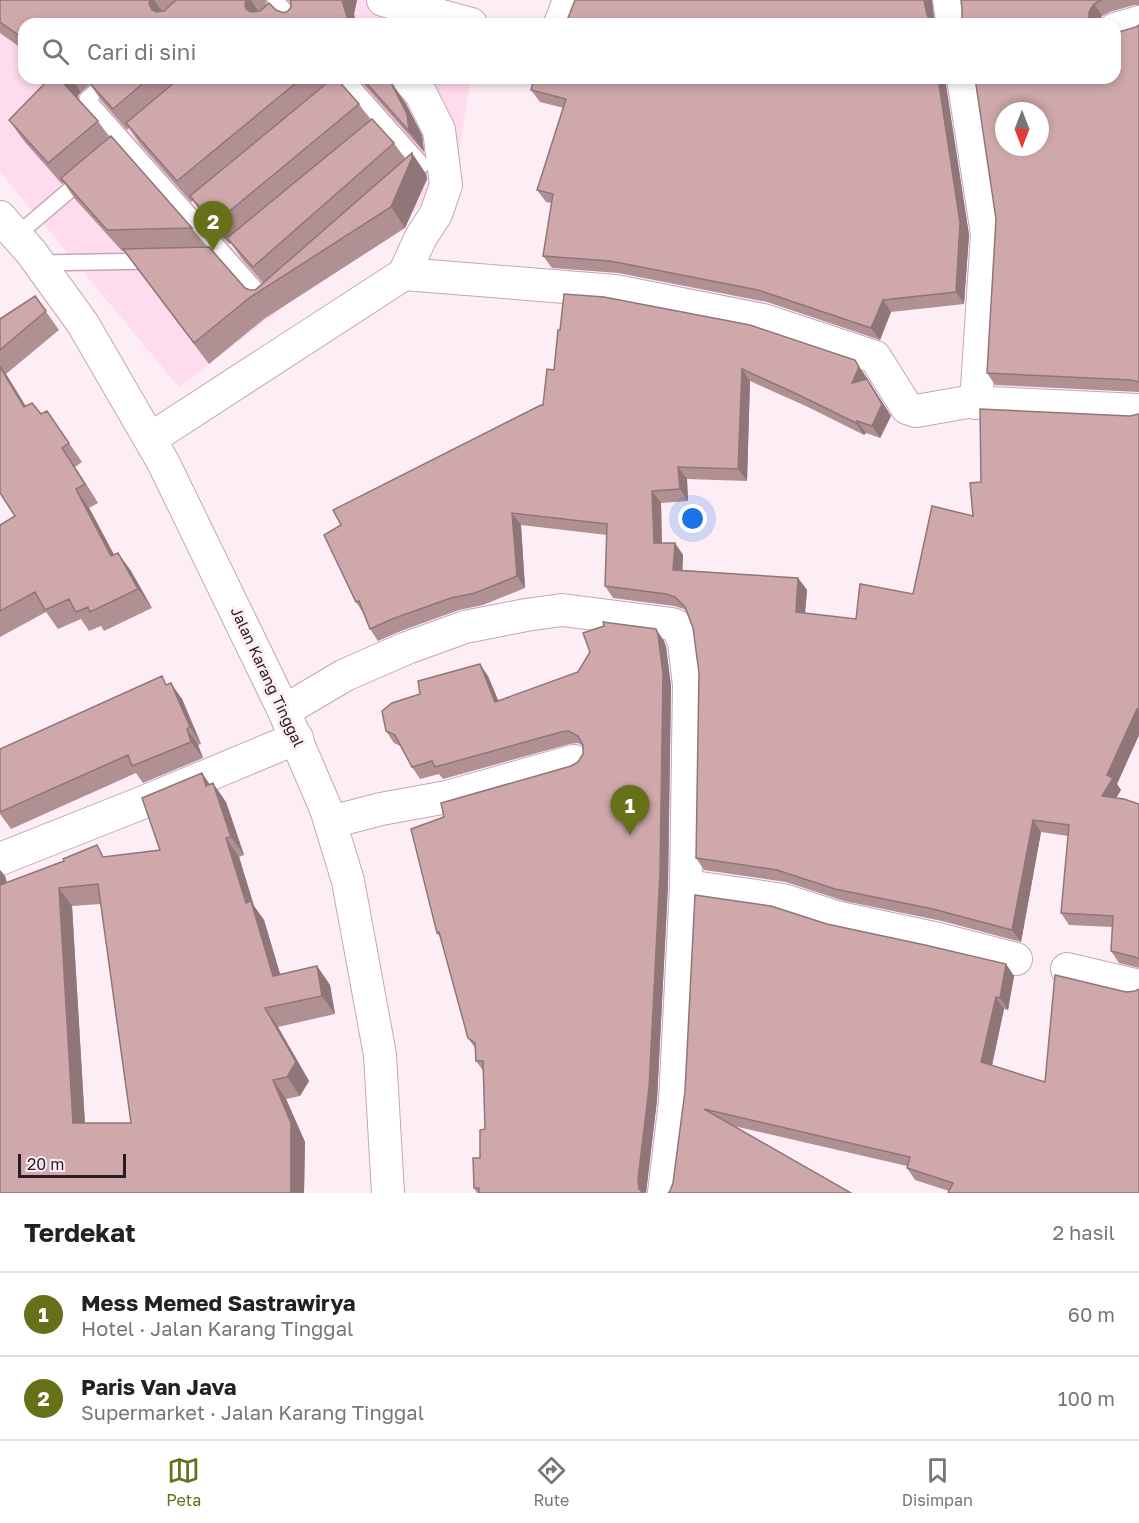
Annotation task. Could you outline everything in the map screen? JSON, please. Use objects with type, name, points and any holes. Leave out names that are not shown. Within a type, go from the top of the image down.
[{"type":"street","points":[[375,0],[379,18]]},
{"type":"street","points":[[383,0],[449,18]]},
{"type":"street","points":[[562,18],[568,0]]},
{"type":"street","points":[[949,0],[952,18]]},
{"type":"street","points":[[1121,27],[1139,22]]},
{"type":"street","points":[[150,439],[404,274],[421,237],[436,214],[446,185],[439,130],[421,94],[412,84]]},
{"type":"street","points":[[964,84],[987,234],[976,403]]},
{"type":"street","name":"Jalan Karang Tinggal","points":[[8,226],[40,263],[84,324],[164,462],[291,724],[331,822],[348,881],[380,1055],[388,1193]]},
{"type":"street","points":[[404,274],[615,291],[763,321],[875,357],[907,408],[916,411],[968,402],[1139,410]]},
{"type":"street","points":[[0,859],[139,804],[291,724],[345,675],[407,648],[465,627],[562,610],[677,626],[684,642],[689,685],[686,886],[675,1102],[664,1193]]},
{"type":"street","points":[[331,822],[381,808],[447,797],[574,761]]},
{"type":"street","points":[[686,886],[783,900],[838,918],[938,939],[1016,959]]},
{"type":"street","points":[[1067,969],[1139,986]]},
{"type":"lane","points":[[104,84],[87,99],[233,254],[267,302],[276,294]]},
{"type":"lane","points":[[345,84],[383,130],[423,165],[397,188]]},
{"type":"lane","points":[[8,226],[93,170]]},
{"type":"lane","points":[[207,259],[233,254]]},
{"type":"lane","points":[[40,263],[163,260]]},
{"type":"shaded area","points":[[2,0],[391,0],[393,18],[18,18],[18,84],[470,84],[454,181],[179,387],[0,172],[0,2]]},
{"type":"building","points":[[0,0],[150,0],[152,10],[156,12],[164,11],[176,0],[246,0],[246,9],[251,12],[260,11],[269,3],[276,10],[284,13],[291,7],[291,0],[342,0],[347,18],[18,18],[18,35],[0,22]]},
{"type":"building","points":[[575,0],[924,0],[929,18],[568,18]]},
{"type":"building","points":[[961,0],[1101,0],[1094,4],[1089,12],[1089,18],[962,18]]},
{"type":"building","points":[[1139,25],[1139,382],[987,373],[996,219],[976,84],[1121,84],[1121,31]]},
{"type":"building","points":[[44,84],[65,84],[98,121],[48,163],[9,120]]},
{"type":"building","points":[[90,84],[142,84],[113,109]]},
{"type":"building","points":[[173,84],[295,84],[177,181],[126,123]]},
{"type":"building","points":[[326,84],[341,84],[359,104],[214,224],[190,196]]},
{"type":"building","points":[[367,84],[392,84],[407,114],[409,131]]},
{"type":"building","points":[[532,84],[939,84],[960,223],[956,292],[883,300],[871,328],[758,290],[610,261],[543,256],[553,194],[537,190],[566,99],[531,90]]},
{"type":"building","points":[[372,119],[394,143],[253,267],[227,238]]},
{"type":"building","points":[[111,136],[192,228],[107,230],[61,178]]},
{"type":"building","points":[[412,153],[412,158],[391,207],[249,298],[194,343],[123,249],[209,247],[245,288],[255,290]]},
{"type":"building","points":[[564,294],[604,297],[750,325],[855,360],[859,367],[852,383],[867,379],[882,404],[872,426],[857,421],[856,423],[742,369],[738,469],[678,467],[680,489],[652,491],[654,543],[675,543],[673,570],[798,578],[796,612],[856,619],[860,584],[913,594],[932,506],[973,516],[970,483],[981,482],[980,409],[1130,416],[1139,414],[1139,709],[1107,775],[1113,778],[1102,796],[1139,804],[1139,959],[1111,951],[1113,916],[1061,913],[1069,825],[1033,820],[1012,930],[933,909],[835,889],[777,870],[696,858],[699,673],[693,628],[685,607],[675,597],[605,586],[607,524],[512,513],[517,576],[475,593],[451,598],[392,619],[370,629],[359,601],[356,602],[324,535],[341,525],[333,510],[543,405],[547,369],[554,370]]},
{"type":"building","points":[[35,296],[46,311],[0,350],[0,319]]},
{"type":"building","points":[[0,367],[24,407],[32,403],[41,414],[47,411],[69,443],[62,448],[85,484],[76,489],[111,556],[118,553],[138,589],[90,612],[88,607],[76,612],[69,599],[45,610],[35,592],[0,611],[0,525],[15,516],[0,493]]},
{"type":"building","points":[[603,622],[656,629],[663,674],[660,873],[649,1088],[638,1179],[639,1189],[643,1193],[479,1193],[479,1188],[474,1188],[473,1158],[480,1158],[480,1130],[485,1129],[483,1061],[476,1061],[475,1043],[468,1038],[439,932],[437,933],[411,829],[444,817],[441,803],[571,766],[578,762],[583,754],[583,745],[578,736],[569,731],[561,732],[435,767],[432,761],[412,767],[395,735],[386,731],[382,711],[392,703],[420,694],[418,681],[480,664],[495,702],[578,672],[590,652],[583,633],[604,626]]},
{"type":"building","points":[[162,676],[166,685],[171,683],[190,727],[187,729],[191,742],[132,766],[128,755],[0,812],[0,749]]},
{"type":"building","points":[[202,773],[206,786],[213,783],[231,837],[226,838],[246,903],[251,901],[273,976],[317,966],[322,996],[265,1008],[296,1062],[287,1077],[273,1080],[291,1123],[291,1193],[0,1193],[0,885],[64,861],[63,859],[97,845],[103,857],[160,850],[142,798]],"holes":[[[98,884],[131,1123],[73,1123],[59,888]]]},
{"type":"building","points":[[695,895],[771,906],[827,924],[1006,964],[1000,998],[996,997],[981,1062],[1045,1082],[1055,975],[1126,992],[1139,989],[1139,1193],[948,1193],[953,1183],[907,1168],[910,1157],[704,1109],[851,1193],[668,1193],[673,1183],[685,1091]]},
{"type":"place","name":"Paris Van Java","points":[[213,251]]},
{"type":"place","name":"Mess Memed Sastrawirya","points":[[630,835]]}]
